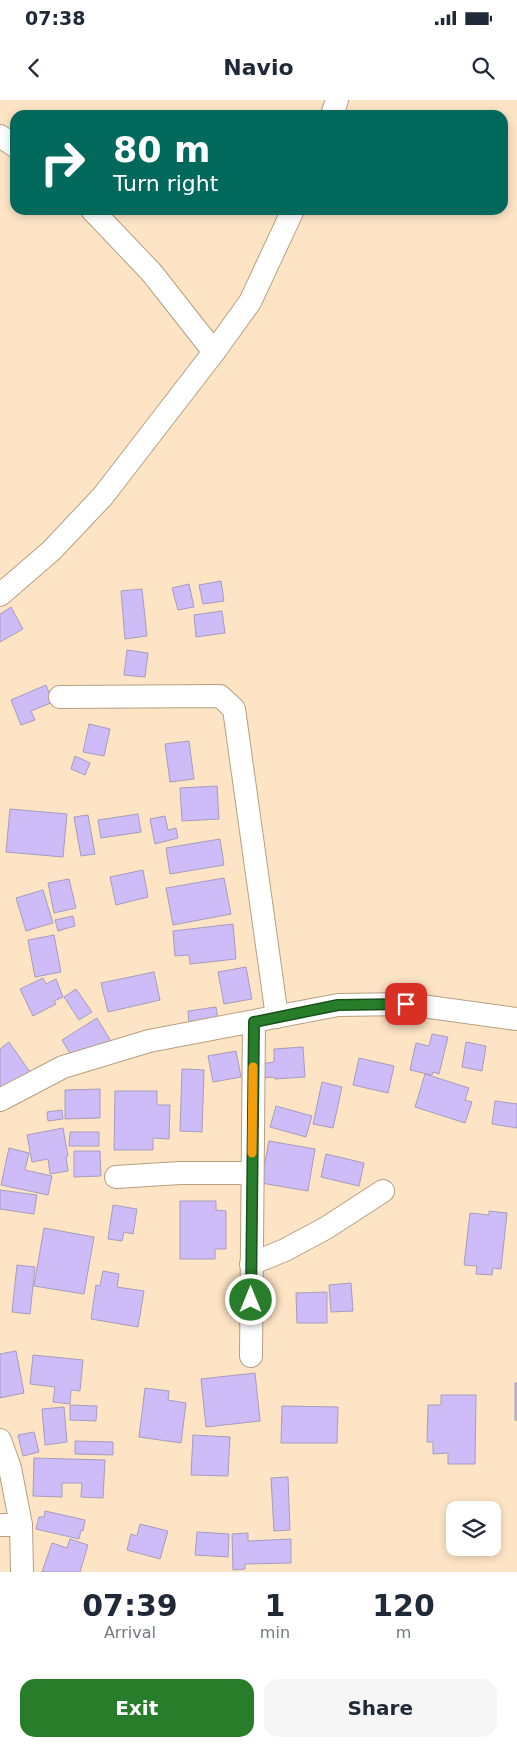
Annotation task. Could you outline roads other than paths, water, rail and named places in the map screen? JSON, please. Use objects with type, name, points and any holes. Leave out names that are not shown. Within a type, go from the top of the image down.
[{"type":"street","points":[[97,215],[152,273],[214,352]]},
{"type":"street","points":[[0,595],[51,551],[103,496],[214,352],[250,302],[291,215]]},
{"type":"street","points":[[60,697],[220,696],[234,709],[277,1017]]},
{"type":"street","points":[[0,1100],[63,1066],[149,1041],[338,1005],[406,1004],[517,1019]]},
{"type":"street","points":[[251,1356],[251,1173],[254,1022]]},
{"type":"street","points":[[116,1177],[180,1173],[251,1173]]},
{"type":"street","points":[[251,1264],[285,1250],[326,1228],[383,1191]]},
{"type":"street","points":[[0,1440],[10,1468],[11,1525],[22,1572]]}]
